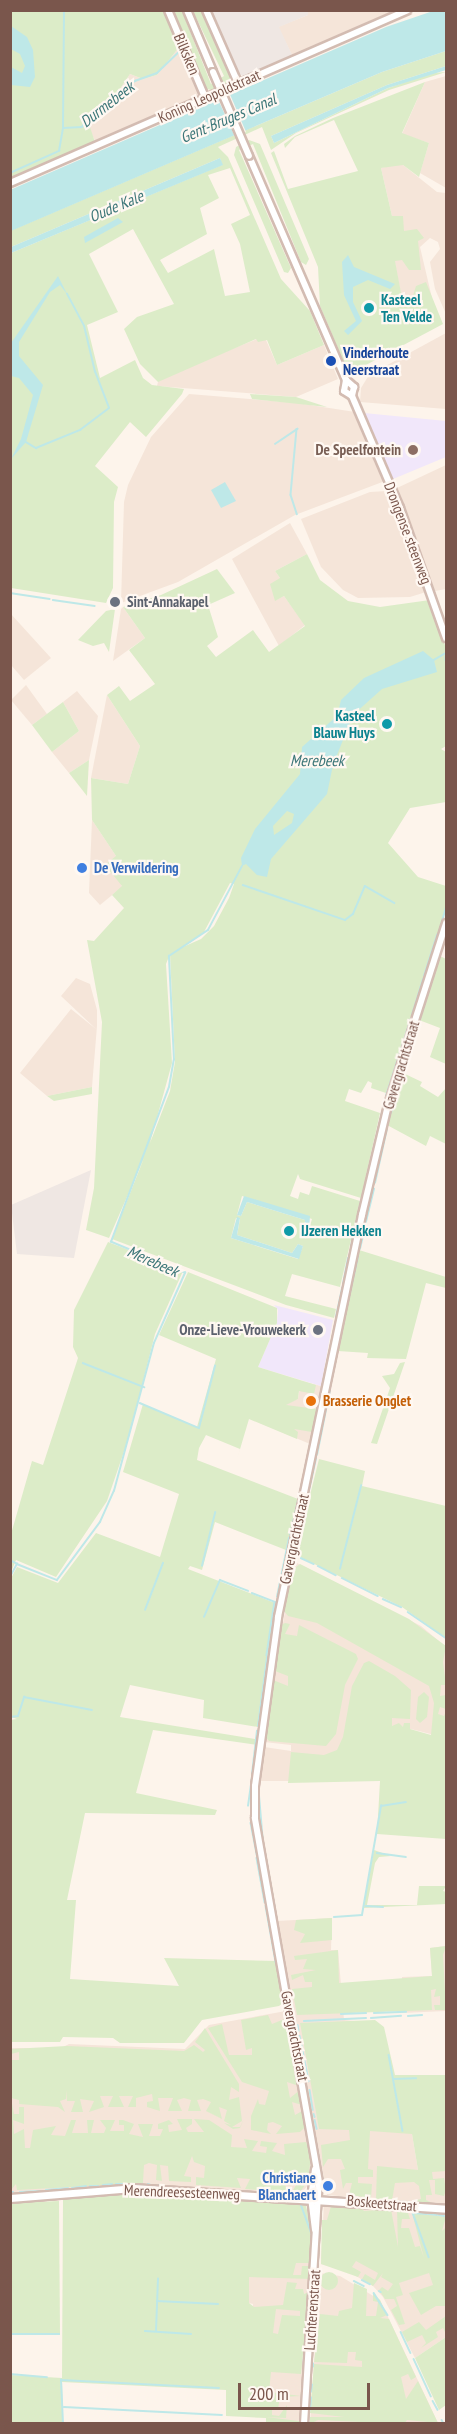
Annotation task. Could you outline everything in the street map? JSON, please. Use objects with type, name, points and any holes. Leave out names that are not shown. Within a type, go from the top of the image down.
[{"type":"main road","name":"Merendreesesteenweg","points":[[10,2198],[133,2188],[315,2198]]},
{"type":"main road","name":"Boskeetstraat","points":[[315,2198],[447,2209]]},
{"type":"street","name":"Bilksken","points":[[168,10],[205,98]]},
{"type":"street","name":"Bilksken","points":[[187,10],[249,156]]},
{"type":"street","points":[[206,10],[238,83]]},
{"type":"street","name":"Koning Leopoldstraat","points":[[10,183],[407,10]]},
{"type":"street","name":"Drongense steenweg","points":[[249,156],[345,380],[344,391],[352,396],[400,508],[447,638]]},
{"type":"street","name":"Gavergrachtstraat","points":[[315,2198],[316,2166],[255,1818],[255,1786],[278,1617],[362,1215],[388,1105],[447,923]]},
{"type":"street","name":"Luchterenstraat","points":[[304,2424],[316,2233],[315,2198]]},
{"type":"shaded area","points":[[210,11],[308,11],[308,15],[279,27],[293,57],[244,77],[237,72]]},
{"type":"shaded area","points":[[308,11],[401,11],[293,57],[278,27],[308,15]]},
{"type":"shaded area","points":[[180,46],[201,100],[97,145],[85,120],[111,102],[130,74],[143,79],[157,75]]},
{"type":"shaded area","points":[[446,76],[446,188],[420,173],[429,143],[402,134],[425,82]]},
{"type":"shaded area","points":[[403,165],[437,192],[446,193],[446,314],[435,289],[430,262],[440,249],[438,242],[430,238],[420,247],[432,298],[403,304],[391,243],[392,216],[381,168]]},
{"type":"shaded area","points":[[446,333],[446,409],[360,402],[361,388],[369,375]]},
{"type":"shaded area","points":[[257,339],[266,340],[277,365],[324,345],[338,379],[296,397],[157,386],[159,378]]},
{"type":"shaded area","points":[[189,394],[297,403],[355,412],[385,481],[295,515],[178,582],[121,603],[124,502],[128,485],[151,437]]},
{"type":"shaded area","name":"De Speelfontein","points":[[364,413],[446,421],[446,457],[393,479]]},
{"type":"shaded area","points":[[446,465],[446,589],[435,591],[397,488]]},
{"type":"shaded area","points":[[387,491],[426,592],[410,597],[358,598],[343,590],[321,567],[301,519],[370,492]]},
{"type":"shaded area","points":[[290,523],[307,554],[275,571],[280,578],[276,600],[284,596],[305,625],[279,646],[232,559]]},
{"type":"shaded area","points":[[123,607],[145,638],[113,661],[121,609]]},
{"type":"shaded area","points":[[10,613],[51,658],[24,680],[11,665]]},
{"type":"shaded area","points":[[26,685],[47,714],[32,725],[11,700]]},
{"type":"shaded area","points":[[77,691],[98,716],[89,760],[69,773],[52,752],[79,731],[63,702]]},
{"type":"shaded area","points":[[107,695],[140,746],[128,784],[91,778]]},
{"type":"shaded area","points":[[92,820],[116,856],[122,887],[100,905],[89,893]]},
{"type":"shaded area","points":[[76,978],[90,984],[97,1010],[97,1026],[92,1087],[47,1096],[20,1073],[71,1009],[96,1029],[61,996]]},
{"type":"shaded area","points":[[91,1170],[74,1258],[17,1254],[11,1205]]},
{"type":"shaded area","points":[[274,1305],[333,1320],[321,1386],[258,1367],[277,1323],[278,1310]]},
{"type":"shaded area","points":[[301,1381],[321,1386],[310,1444],[248,1418],[298,1399]]},
{"type":"shaded area","points":[[293,1561],[421,1626],[446,1647],[446,1738],[411,1729],[383,1730],[380,1781],[259,1781],[264,1747],[291,1751],[291,1745],[264,1742]]},
{"type":"shaded area","points":[[332,1918],[331,1950],[338,1950],[344,2020],[354,2021],[412,2134],[418,2170],[446,2171],[446,2205],[327,2195],[277,1921]]},
{"type":"shaded area","points":[[446,1946],[446,2011],[402,2013],[402,1977],[432,1976],[430,1948]]},
{"type":"shaded area","points":[[286,2011],[312,2162],[310,2182],[301,2194],[132,2186],[11,2195],[10,2048],[61,2048],[69,2044],[185,2049],[209,2025]]},
{"type":"shaded area","points":[[324,2202],[446,2212],[446,2276],[436,2305],[446,2306],[446,2337],[415,2358],[383,2297],[373,2286],[349,2272],[321,2264]]},
{"type":"shaded area","points":[[311,2242],[299,2423],[266,2423],[270,2372],[251,2338],[253,2304],[249,2303],[249,2276]]},
{"type":"shaded area","points":[[320,2273],[340,2276],[380,2300],[438,2423],[310,2424]]},
{"type":"green space","points":[[11,11],[165,11],[180,46],[157,75],[143,79],[130,74],[111,102],[87,118],[95,142],[11,179]]},
{"type":"green space","points":[[171,11],[182,11],[211,84],[224,76],[193,11],[203,11],[231,74],[229,84],[214,91],[204,88]]},
{"type":"green space","points":[[446,51],[446,66],[387,85],[271,136],[274,143],[388,88],[432,73],[446,72],[389,90],[296,133],[271,150],[262,127],[218,147],[228,157],[281,279],[310,311],[324,345],[277,365],[267,340],[258,342],[256,339],[158,382],[140,364],[124,329],[137,317],[174,304],[133,229],[89,254],[118,312],[87,325],[100,378],[135,360],[143,378],[152,385],[184,389],[146,437],[130,422],[95,466],[118,487],[114,502],[113,588],[106,603],[11,588],[11,253],[222,165],[220,158],[11,247],[10,231],[382,72]],"holes":[[[230,168],[250,215],[231,224],[240,244],[250,292],[225,296],[214,249],[168,273],[160,260],[207,234],[200,208],[219,198],[208,175]]]},
{"type":"green space","points":[[425,82],[402,133],[429,143],[419,177],[403,165],[381,168],[392,216],[403,216],[404,231],[417,229],[424,238],[418,241],[421,270],[409,270],[402,260],[395,261],[403,303],[411,302],[416,286],[426,282],[443,324],[349,374],[320,306],[318,267],[271,153],[274,151],[288,189],[358,171],[334,120],[295,137],[285,148],[284,144],[295,136],[333,118]]},
{"type":"green space","points":[[249,140],[260,144],[309,259],[306,265],[301,262],[253,144],[239,150],[291,268],[288,273],[284,272],[234,155],[236,147]]},
{"type":"green space","points":[[250,394],[296,397],[327,407],[252,399]]},
{"type":"green space","points":[[307,554],[320,580],[348,601],[380,607],[430,600],[446,648],[446,746],[441,749],[446,752],[446,802],[410,808],[388,843],[418,877],[446,886],[446,908],[386,1093],[371,1088],[372,1083],[368,1081],[361,1093],[349,1089],[345,1101],[380,1113],[361,1198],[300,1179],[298,1174],[290,1196],[298,1199],[300,1192],[309,1195],[312,1186],[360,1201],[340,1287],[292,1274],[285,1296],[336,1309],[334,1318],[286,1305],[112,1239],[144,1158],[109,1238],[86,1230],[94,1188],[102,1022],[87,940],[94,941],[124,908],[112,895],[122,886],[105,865],[116,856],[92,820],[91,778],[128,784],[140,746],[107,695],[119,686],[130,701],[155,684],[129,650],[145,638],[123,607],[161,595],[217,569],[235,593],[208,605],[218,637],[207,646],[216,657],[253,630],[269,652],[305,626],[284,596],[275,601],[270,584],[280,578],[275,571]],"holes":[[[230,883],[234,884],[214,926],[201,939],[183,947],[204,932]],[[170,954],[175,1062],[170,1091],[150,1143],[172,1063],[166,964]],[[242,1196],[312,1219],[309,1229],[305,1229],[305,1220],[247,1202],[241,1216],[237,1215]],[[236,1218],[240,1219],[237,1235],[292,1253],[298,1244],[303,1246],[298,1259],[231,1238]]]},
{"type":"green space","points":[[115,609],[109,652],[104,643],[93,646],[78,640],[106,611]]},
{"type":"green space","points":[[63,702],[79,731],[52,752],[32,725]]},
{"type":"green space","points":[[89,760],[87,796],[69,773]]},
{"type":"green space","points":[[440,956],[446,959],[446,1064],[430,1057],[440,1028],[419,1020]]},
{"type":"green space","points":[[403,1073],[422,1082],[420,1086],[438,1097],[446,1088],[446,1144],[430,1136],[426,1146],[387,1125]]},
{"type":"green space","points":[[92,1087],[92,1094],[54,1101],[47,1096]]},
{"type":"green space","points":[[108,1242],[183,1271],[155,1334],[129,1437],[107,1501],[56,1577],[16,1560],[11,1572],[11,1534],[32,1461],[43,1465],[78,1358],[73,1347],[74,1310]]},
{"type":"green space","points":[[359,1250],[446,1277],[446,1288],[426,1283],[406,1359],[367,1358],[368,1353],[338,1351]]},
{"type":"green space","points":[[188,1272],[277,1308],[277,1323],[258,1367],[316,1385],[314,1394],[299,1391],[298,1399],[286,1405],[317,1409],[312,1432],[294,1429],[298,1432],[297,1439],[249,1419],[235,1466],[240,1449],[206,1435],[199,1448],[197,1460],[298,1499],[286,1550],[215,1522],[202,1570],[190,1566],[188,1569],[275,1603],[258,1727],[203,1718],[204,1700],[130,1685],[120,1717],[255,1739],[258,1731],[257,1745],[153,1730],[136,1793],[217,1810],[215,1815],[85,1813],[67,1900],[76,1900],[70,1979],[179,1986],[164,1958],[276,1961],[285,2001],[279,2006],[202,2020],[184,2043],[120,2043],[113,2038],[63,2037],[60,2042],[11,2042],[10,1720],[17,1719],[11,1717],[10,1580],[17,1567],[58,1583],[96,1533],[160,1557],[179,1494],[123,1472],[143,1404],[197,1427],[216,1359],[159,1335]]},
{"type":"green space","points":[[405,1362],[377,1444],[371,1443],[390,1388],[382,1376],[394,1374],[400,1363]]},
{"type":"green space","points":[[319,1459],[365,1471],[362,1486],[446,1506],[446,1638],[402,1607],[298,1556],[296,1551]]},
{"type":"green space","points":[[300,1564],[409,1619],[446,1646],[443,1662],[446,1685],[441,1685],[440,1696],[446,1695],[446,1709],[440,1707],[438,1714],[444,1716],[446,1711],[446,1839],[377,1834],[380,1781],[288,1783],[291,1752],[324,1755],[337,1750],[343,1737],[352,1686],[364,1663],[369,1661],[395,1676],[411,1690],[410,1719],[392,1718],[392,1726],[399,1723],[403,1727],[404,1723],[410,1723],[410,1729],[431,1735],[434,1703],[429,1686],[317,1623],[288,1616],[284,1611],[292,1570]]},
{"type":"green space","points":[[290,1624],[285,1634],[297,1636],[299,1625],[356,1654],[358,1659],[345,1685],[336,1734],[326,1746],[269,1741],[266,1737],[273,1680],[288,1686],[288,1676],[275,1671],[281,1625]]},
{"type":"green space","points":[[424,1692],[429,1697],[427,1717],[420,1723],[416,1719],[418,1697]]},
{"type":"green space","points":[[374,1850],[391,1856],[379,1857],[375,1863],[367,1905],[417,1905],[419,1886],[446,1886],[443,1891],[446,1892],[446,1904],[363,1908]]},
{"type":"green space","points":[[332,1918],[332,1940],[300,1943],[305,1934],[294,1930],[296,1920]]},
{"type":"green space","points":[[446,1946],[443,1955],[446,2010],[435,2010],[434,2005],[440,2005],[440,1996],[434,1997],[436,1989],[431,1990],[432,2010],[297,2015],[292,1989],[312,1987],[312,1982],[305,1982],[303,1975],[292,1980],[291,1975],[316,1970],[303,1969],[307,1959],[295,1960],[294,1956],[338,1950],[339,1983],[432,1976],[430,1948]]},
{"type":"green space","points":[[268,2015],[272,2024],[287,2018],[299,2086],[287,2082],[290,2098],[300,2090],[302,2105],[292,2102],[295,2115],[304,2110],[306,2126],[300,2132],[276,2134],[282,2126],[273,2122],[268,2123],[267,2130],[271,2134],[251,2130],[251,2116],[258,2099],[259,2104],[265,2105],[269,2091],[242,2082],[208,2028],[222,2024],[229,2055],[252,2055],[252,2048],[246,2050],[241,2020]]},
{"type":"green space","points":[[375,2020],[384,2027],[395,2075],[446,2075],[446,2171],[432,2172],[433,2179],[444,2178],[446,2190],[444,2196],[435,2194],[435,2180],[429,2180],[432,2195],[426,2195],[426,2200],[434,2204],[412,2201],[421,2199],[419,2186],[414,2182],[395,2183],[392,2201],[376,2199],[377,2166],[418,2170],[412,2134],[370,2131],[368,2169],[373,2170],[373,2177],[358,2177],[358,2183],[372,2184],[371,2198],[349,2195],[352,2183],[346,2183],[343,2189],[340,2170],[345,2169],[341,2159],[328,2159],[323,2167],[321,2145],[350,2140],[349,2130],[319,2129],[300,2023]]},
{"type":"green space","points":[[205,2028],[239,2084],[239,2092],[231,2087],[229,2100],[239,2097],[242,2121],[232,2127],[240,2127],[244,2119],[240,2128],[233,2129],[224,2123],[231,2125],[224,2121],[227,2110],[219,2107],[222,2119],[206,2111],[211,2102],[203,2099],[197,2100],[201,2111],[188,2111],[191,2100],[184,2098],[177,2100],[182,2111],[168,2111],[173,2098],[158,2098],[160,2111],[147,2107],[147,2102],[153,2101],[152,2094],[136,2098],[136,2107],[128,2107],[133,2096],[119,2096],[124,2107],[108,2107],[113,2096],[100,2096],[104,2107],[89,2112],[94,2101],[80,2099],[83,2112],[71,2112],[75,2101],[67,2101],[66,2090],[66,2099],[60,2101],[65,2112],[58,2107],[19,2104],[19,2100],[11,2098],[11,2060],[19,2060],[19,2052],[11,2054],[11,2049],[67,2046],[184,2051],[194,2045],[203,2052],[205,2050],[195,2042]]},
{"type":"green space","points":[[11,2098],[14,2114],[19,2114],[19,2107],[24,2107],[24,2124],[13,2120],[14,2134],[24,2129],[25,2148],[30,2148],[33,2130],[56,2126],[51,2135],[65,2136],[71,2120],[76,2120],[72,2133],[88,2133],[87,2120],[94,2120],[91,2133],[104,2133],[106,2128],[100,2120],[115,2120],[110,2131],[124,2131],[124,2125],[119,2125],[119,2120],[123,2120],[134,2124],[129,2134],[143,2137],[138,2124],[153,2124],[149,2136],[160,2136],[163,2129],[158,2129],[158,2124],[169,2120],[173,2124],[168,2125],[169,2132],[182,2130],[177,2119],[192,2119],[192,2124],[186,2128],[188,2132],[204,2132],[194,2119],[209,2120],[232,2135],[231,2147],[247,2148],[244,2139],[258,2141],[252,2151],[266,2153],[267,2147],[260,2146],[261,2141],[277,2143],[272,2151],[285,2155],[284,2144],[306,2142],[311,2156],[308,2181],[300,2192],[292,2192],[299,2180],[284,2179],[287,2192],[245,2189],[250,2179],[237,2178],[241,2188],[196,2185],[196,2177],[204,2178],[205,2166],[194,2162],[192,2156],[184,2176],[191,2177],[191,2182],[169,2181],[168,2166],[160,2165],[162,2181],[156,2180],[157,2165],[149,2163],[144,2165],[143,2183],[17,2190],[16,2184],[11,2190]]},
{"type":"green space","points":[[140,2192],[296,2201],[306,2206],[311,2227],[311,2263],[296,2263],[293,2275],[301,2275],[302,2266],[311,2266],[311,2279],[249,2277],[249,2303],[254,2307],[283,2305],[287,2282],[297,2283],[295,2289],[303,2289],[304,2294],[309,2292],[301,2374],[271,2372],[269,2392],[301,2396],[280,2397],[278,2409],[272,2409],[272,2415],[279,2416],[287,2405],[286,2418],[266,2417],[299,2421],[299,2423],[266,2423],[266,2418],[226,2416],[226,2390],[62,2382],[63,2423],[11,2423],[10,2375],[62,2378],[63,2199]],"holes":[[[276,2309],[300,2311],[300,2316],[282,2315],[278,2334],[273,2333]]]},
{"type":"green space","points":[[59,2201],[60,2335],[11,2335],[11,2203]]},
{"type":"green space","points":[[332,2203],[360,2206],[364,2211],[391,2209],[398,2247],[397,2209],[407,2210],[410,2219],[402,2219],[401,2228],[409,2228],[415,2247],[420,2246],[424,2258],[412,2213],[446,2217],[442,2231],[446,2227],[446,2306],[436,2306],[421,2315],[409,2293],[433,2285],[429,2273],[399,2283],[403,2295],[396,2297],[405,2324],[399,2325],[391,2310],[397,2306],[394,2299],[385,2299],[379,2290],[382,2287],[388,2291],[393,2284],[381,2277],[383,2273],[373,2286],[362,2279],[365,2274],[375,2280],[378,2273],[356,2261],[352,2267],[361,2272],[358,2277],[321,2264],[322,2220],[327,2220]]},
{"type":"green space","points":[[329,2272],[337,2277],[338,2281],[333,2289],[329,2290],[321,2285],[320,2281],[325,2273]]},
{"type":"green space","points":[[354,2283],[367,2289],[366,2316],[376,2316],[378,2302],[373,2301],[373,2293],[380,2300],[387,2315],[380,2318],[389,2319],[416,2377],[411,2380],[408,2374],[401,2377],[406,2399],[418,2381],[438,2423],[407,2420],[404,2424],[318,2420],[310,2424],[310,2417],[344,2417],[310,2413],[314,2364],[362,2367],[362,2361],[355,2360],[356,2352],[348,2352],[347,2363],[314,2362],[320,2314],[338,2316],[339,2311],[352,2308]]},
{"type":"green space","points":[[446,2316],[446,2334],[443,2328],[436,2332],[438,2337],[421,2348],[426,2343],[422,2335],[407,2342],[402,2332],[419,2322],[426,2330]]},
{"type":"green space","points":[[446,2337],[446,2405],[439,2410],[415,2358]]},
{"type":"water","name":"Gent-Bruges Canal","points":[[433,11],[446,11],[446,51],[382,72],[11,231],[10,190],[386,27]]},
{"type":"water","points":[[11,26],[27,37],[33,50],[35,77],[30,87],[11,85],[11,67],[22,73],[25,66],[20,54],[11,49]]},
{"type":"water","points":[[446,66],[446,70],[388,88],[274,143],[271,136],[387,85]]},
{"type":"water","name":"Oude Kale","points":[[220,158],[223,165],[11,253],[11,247]]},
{"type":"water","points":[[118,218],[123,222],[85,243],[84,237]]},
{"type":"water","points":[[348,255],[354,267],[395,284],[390,289],[368,280],[353,287],[353,302],[362,321],[348,335],[344,331],[356,321],[344,295],[342,262]]},
{"type":"water","points":[[58,276],[67,294],[60,285],[50,292],[19,342],[19,356],[43,385],[26,442],[11,459],[21,439],[33,395],[19,378],[11,376],[11,343]]},
{"type":"water","points":[[225,482],[236,501],[221,508],[211,490]]},
{"type":"water","name":"Merebeek","points":[[423,651],[434,660],[437,672],[382,689],[353,715],[333,765],[327,794],[271,859],[267,877],[257,875],[246,864],[242,866],[241,858],[255,829],[300,774],[302,747],[337,716],[341,700],[364,678]],"holes":[[[287,811],[294,814],[292,823],[274,835],[273,826]]]},
{"type":"water","points":[[244,1196],[310,1216],[309,1229],[305,1229],[305,1220],[247,1202],[241,1216],[237,1215]]},
{"type":"water","points":[[237,1217],[240,1218],[237,1235],[292,1253],[298,1244],[303,1246],[299,1259],[231,1238]]},
{"type":"pier","points":[[229,92],[246,132],[235,137],[217,97]]},
{"type":"waterway","points":[[63,127],[64,10]]},
{"type":"waterway","name":"Durmebeek","points":[[10,173],[59,151],[63,128],[82,127],[93,111],[135,81],[157,73],[181,50]]},
{"type":"waterway","points":[[26,442],[36,448],[80,430],[109,408],[95,372],[84,326],[67,294]]},
{"type":"waterway","points":[[275,444],[297,429],[291,495],[297,514]]},
{"type":"waterway","points":[[10,593],[50,599]]},
{"type":"waterway","points":[[53,600],[95,606]]},
{"type":"waterway","points":[[434,660],[444,654]]},
{"type":"waterway","name":"Merebeek","points":[[10,1577],[17,1564],[57,1580],[100,1522],[114,1491],[154,1343],[185,1273],[111,1242],[169,1087],[174,1060],[169,956],[208,930],[242,866]]},
{"type":"waterway","points":[[243,885],[345,920],[353,914],[365,886],[394,903]]},
{"type":"waterway","points":[[439,932],[446,908]]},
{"type":"waterway","points":[[424,976],[437,935]]},
{"type":"waterway","points":[[410,1051],[438,961]]},
{"type":"waterway","points":[[412,1015],[423,980]]},
{"type":"waterway","points":[[401,1049],[411,1019]]},
{"type":"waterway","points":[[386,1096],[400,1052]]},
{"type":"waterway","points":[[403,1070],[409,1054]]},
{"type":"waterway","points":[[391,1113],[403,1073]]},
{"type":"waterway","points":[[383,1109],[386,1099]]},
{"type":"waterway","points":[[363,1195],[382,1113]]},
{"type":"waterway","points":[[375,1183],[387,1129]]},
{"type":"waterway","points":[[364,1230],[374,1189]]},
{"type":"waterway","points":[[354,1234],[361,1202]]},
{"type":"waterway","points":[[360,1249],[364,1232]]},
{"type":"waterway","points":[[351,1247],[353,1237]]},
{"type":"waterway","points":[[341,1333],[358,1257]]},
{"type":"waterway","points":[[343,1284],[348,1258]]},
{"type":"waterway","points":[[336,1317],[342,1288]]},
{"type":"waterway","points":[[83,1363],[144,1387]]},
{"type":"waterway","points":[[140,1403],[199,1428],[215,1366]]},
{"type":"waterway","points":[[317,1455],[330,1390]]},
{"type":"waterway","points":[[290,1535],[310,1449]]},
{"type":"waterway","points":[[296,1549],[316,1459]]},
{"type":"waterway","points":[[340,1569],[361,1486]]},
{"type":"waterway","points":[[202,1566],[215,1513]]},
{"type":"waterway","points":[[277,1597],[289,1538]]},
{"type":"waterway","points":[[301,1558],[314,1564]]},
{"type":"waterway","points":[[10,1560],[16,1563]]},
{"type":"waterway","points":[[145,1610],[163,1563]]},
{"type":"waterway","points":[[318,1566],[336,1575]]},
{"type":"waterway","points":[[342,1578],[378,1596]]},
{"type":"waterway","points":[[204,1617],[220,1580],[248,1591]]},
{"type":"waterway","points":[[252,1593],[275,1602],[267,1655]]},
{"type":"waterway","points":[[383,1599],[401,1607]]},
{"type":"waterway","points":[[408,1612],[446,1638]]},
{"type":"waterway","points":[[258,1726],[267,1658]]},
{"type":"waterway","points":[[10,1717],[18,1716],[24,1697],[92,1710]]},
{"type":"waterway","points":[[252,1774],[257,1731]]},
{"type":"waterway","points":[[248,1806],[252,1778]]},
{"type":"waterway","points":[[259,1790],[263,1838]]},
{"type":"waterway","points":[[334,1917],[362,1915],[381,1806],[406,1802]]},
{"type":"waterway","points":[[251,1823],[257,1855]]},
{"type":"waterway","points":[[264,1845],[277,1918]]},
{"type":"waterway","points":[[377,1853],[406,1857]]},
{"type":"waterway","points":[[257,1858],[265,1902]]},
{"type":"waterway","points":[[266,1906],[276,1962]]},
{"type":"waterway","points":[[366,1906],[383,1907]]},
{"type":"waterway","points":[[278,1969],[284,2001]]},
{"type":"waterway","points":[[374,2013],[406,2012]]},
{"type":"waterway","points":[[341,2014],[366,2013]]},
{"type":"waterway","points":[[408,2016],[422,2015]]},
{"type":"waterway","points":[[371,2018],[401,2016]]},
{"type":"waterway","points":[[304,2021],[366,2018]]},
{"type":"waterway","points":[[298,2025],[299,2031]]},
{"type":"waterway","points":[[300,2036],[309,2081]]},
{"type":"waterway","points":[[389,2055],[403,2131]]},
{"type":"waterway","points":[[393,2079],[416,2078]]},
{"type":"waterway","points":[[310,2090],[313,2110]]},
{"type":"waterway","points":[[315,2120],[317,2129]]},
{"type":"waterway","points":[[103,2185],[112,2184]]},
{"type":"waterway","points":[[116,2184],[127,2184]]},
{"type":"waterway","points":[[159,2185],[163,2186]]},
{"type":"waterway","points":[[72,2188],[86,2186]]},
{"type":"waterway","points":[[90,2186],[98,2186]]},
{"type":"waterway","points":[[171,2187],[190,2188]]},
{"type":"waterway","points":[[46,2190],[68,2188]]},
{"type":"waterway","points":[[195,2188],[202,2189]]},
{"type":"waterway","points":[[20,2192],[40,2191]]},
{"type":"waterway","points":[[64,2198],[94,2195]]},
{"type":"waterway","points":[[13,2201],[51,2199]]},
{"type":"waterway","points":[[301,2204],[312,2234]]},
{"type":"waterway","points":[[412,2210],[429,2257]]},
{"type":"waterway","points":[[413,2213],[427,2214]]},
{"type":"waterway","points":[[429,2214],[437,2215]]},
{"type":"waterway","points":[[439,2215],[444,2216]]},
{"type":"waterway","points":[[156,2331],[158,2279]]},
{"type":"waterway","points":[[362,2280],[370,2284]]},
{"type":"waterway","points":[[354,2281],[364,2286]]},
{"type":"waterway","points":[[374,2293],[388,2315]]},
{"type":"waterway","points":[[157,2301],[218,2304]]},
{"type":"waterway","points":[[145,2331],[191,2334]]},
{"type":"waterway","points":[[401,2332],[411,2353]]},
{"type":"waterway","points":[[10,2334],[59,2334]]},
{"type":"waterway","points":[[305,2354],[306,2337]]},
{"type":"waterway","points":[[303,2376],[304,2357]]},
{"type":"waterway","points":[[414,2359],[431,2396]]},
{"type":"waterway","points":[[10,2374],[47,2377]]},
{"type":"waterway","points":[[303,2379],[303,2384]]},
{"type":"waterway","points":[[63,2424],[61,2380],[219,2388]]},
{"type":"waterway","points":[[311,2392],[312,2385]]},
{"type":"waterway","points":[[302,2391],[303,2387]]},
{"type":"waterway","points":[[310,2410],[311,2398]]},
{"type":"waterway","points":[[433,2401],[438,2410]]},
{"type":"waterway","points":[[64,2407],[222,2415]]},
{"type":"waterway","points":[[442,2420],[444,2424]]},
{"type":"place","name":"Kasteel Ten Velde","points":[[369,308]]},
{"type":"place","name":"Vinderhoute Neerstraat","points":[[331,361]]},
{"type":"place","name":"De Speelfontein","points":[[413,450]]},
{"type":"place","name":"Sint-Annakapel","points":[[115,602]]},
{"type":"place","name":"Kasteel Blauw Huys","points":[[387,724]]},
{"type":"place","name":"De Verwildering","points":[[82,868]]},
{"type":"place","name":"IJzeren Hekken","points":[[289,1231]]},
{"type":"place","name":"Onze-Lieve-Vrouwekerk","points":[[318,1330]]},
{"type":"place","name":"Brasserie Onglet","points":[[311,1401]]},
{"type":"place","name":"Christiane Blanchaert","points":[[328,2186]]}]
